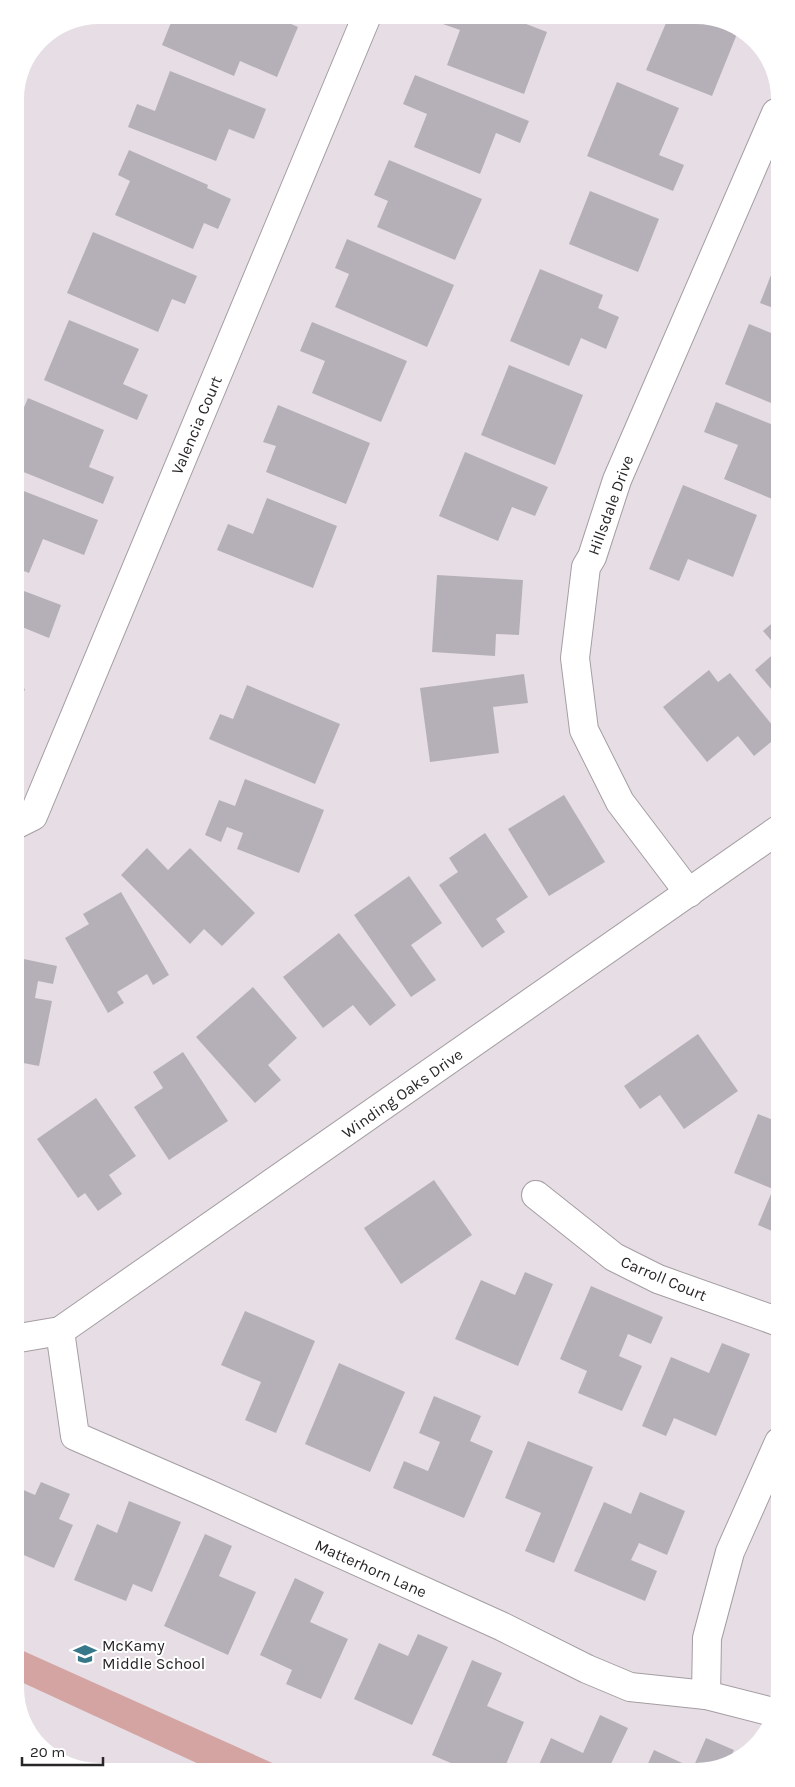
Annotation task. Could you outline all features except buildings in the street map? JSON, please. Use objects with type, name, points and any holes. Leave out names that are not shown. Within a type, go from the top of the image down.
[{"type":"street","name":"Valencia Court","points":[[24,820],[33,816],[363,24]]},
{"type":"street","name":"Hillsdale Drive","points":[[689,893],[620,802],[584,730],[575,658],[576,648],[586,567],[592,557],[617,480],[771,125]]},
{"type":"street","name":"Winding Oaks Drive","points":[[24,1337],[60,1331],[771,835]]},
{"type":"street","name":"Carroll Court","points":[[536,1195],[614,1257],[658,1279],[771,1319]]},
{"type":"street","name":"Matterhorn Lane","points":[[60,1331],[75,1436],[492,1622],[587,1669],[630,1687],[706,1695],[768,1711]]},
{"type":"street","points":[[706,1695],[707,1638],[730,1552],[771,1460]]},
{"type":"shaded area","points":[[24,1651],[272,1763],[197,1763],[24,1683]]},
{"type":"place","name":"McKamy Middle School","points":[[85,1654]]}]
